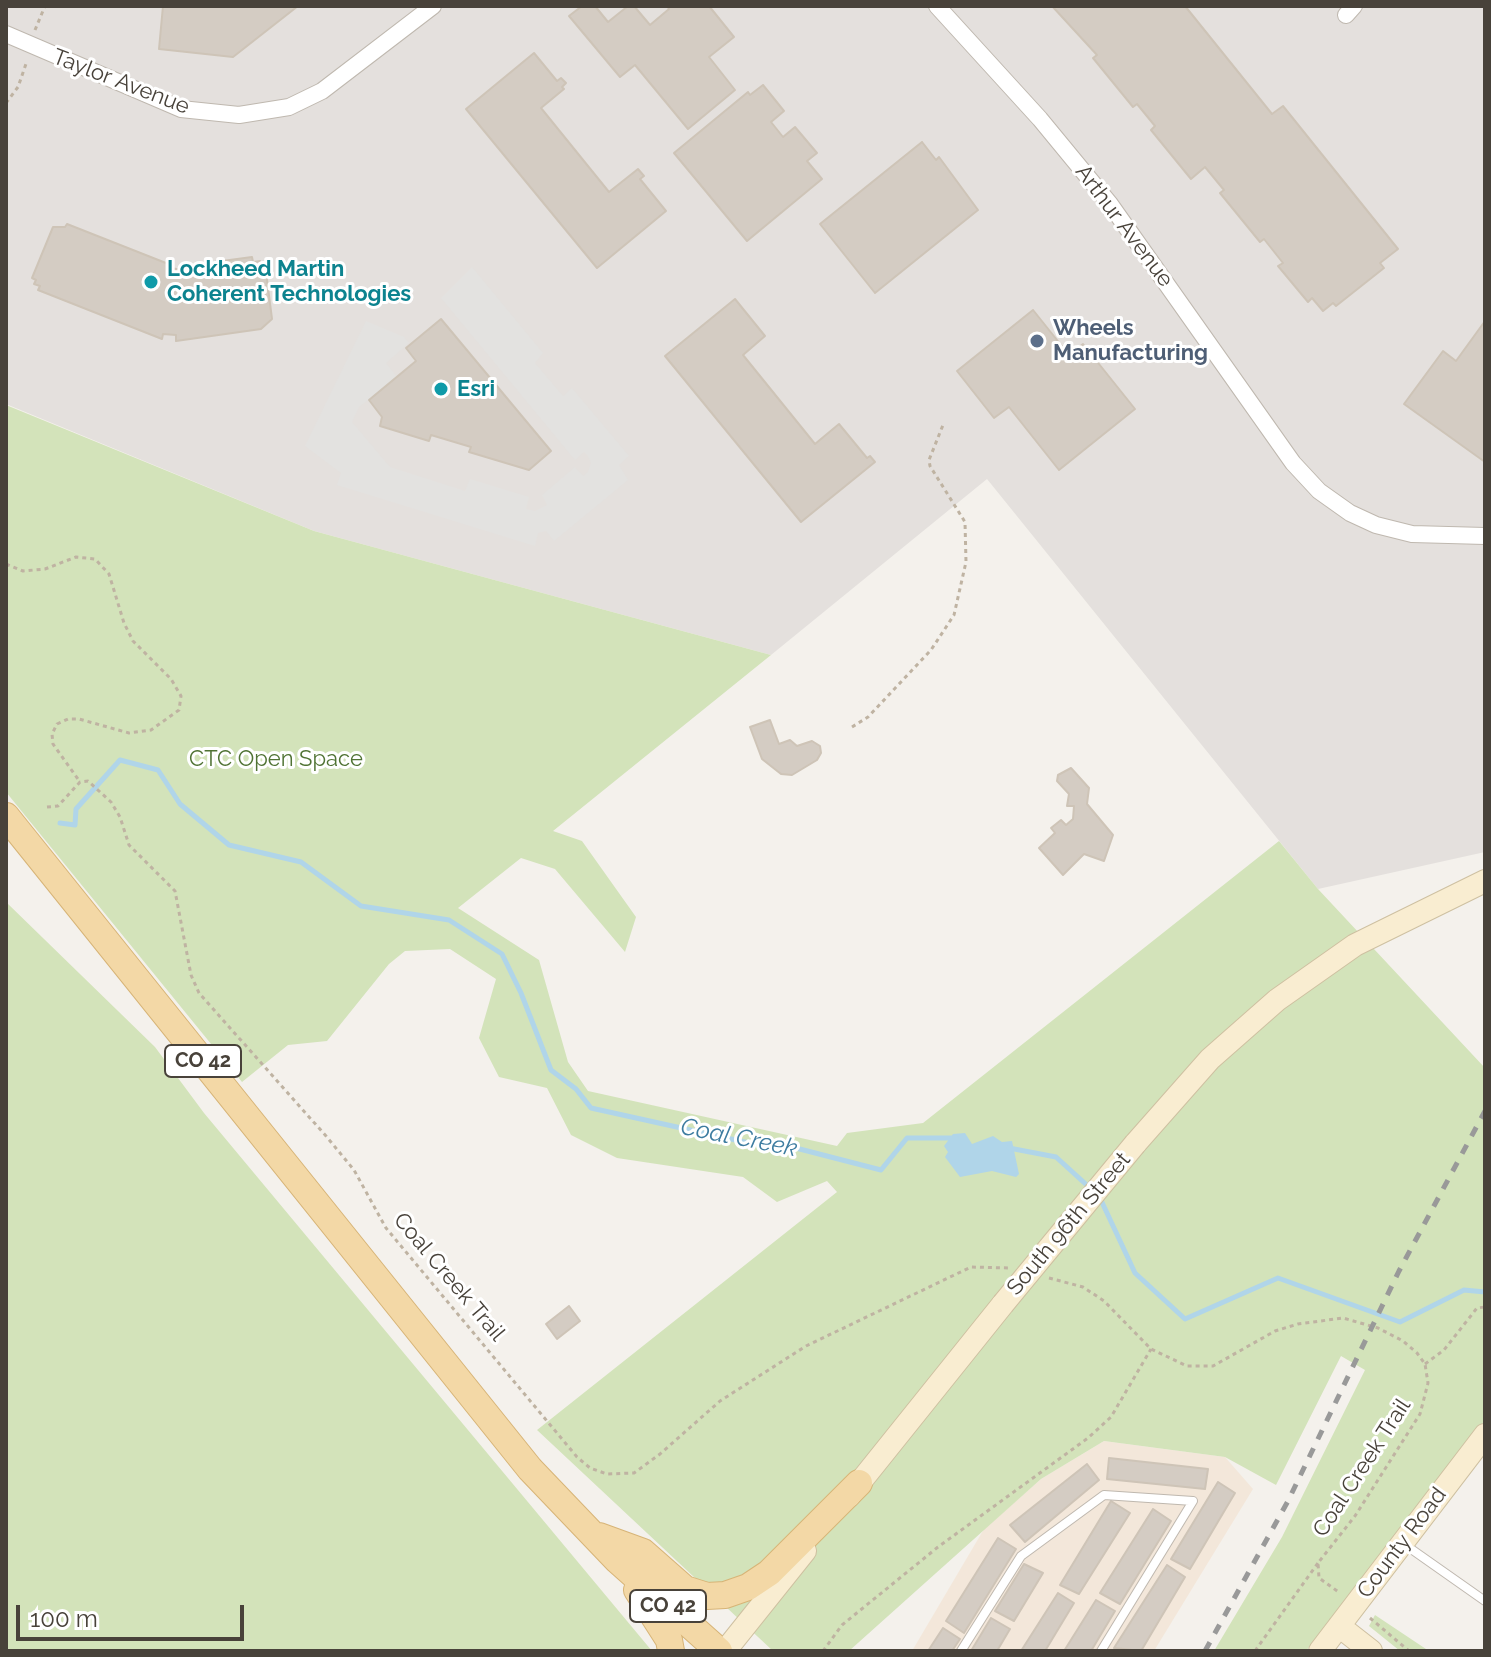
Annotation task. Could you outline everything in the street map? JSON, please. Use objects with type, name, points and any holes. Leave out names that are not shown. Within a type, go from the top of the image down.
[{"type":"main road","name":"CO 42","points":[[6,816],[485,1415],[588,1532],[719,1651]]},
{"type":"main road","name":"South 96th Street","points":[[725,1651],[1003,1304],[1135,1144],[1210,1059],[1277,1000],[1355,945],[1485,881]]},
{"type":"main road","name":"County Road","points":[[1320,1651],[1485,1435]]},
{"type":"main road","points":[[588,1532],[643,1552],[685,1589],[707,1596],[725,1595],[748,1587],[769,1573],[859,1483]]},
{"type":"main road","points":[[617,1560],[669,1640],[671,1651]]},
{"type":"main road","points":[[1339,1626],[1371,1651]]},
{"type":"street","name":"Taylor Avenue","points":[[6,34],[181,109],[239,115],[289,107],[322,91],[433,6]]},
{"type":"street","name":"Arthur Avenue","points":[[937,6],[1040,119],[1123,221],[1293,463],[1319,491],[1350,513],[1376,525],[1412,534],[1485,536]]},
{"type":"lane","points":[[961,1651],[1021,1556],[1104,1495],[1193,1501],[1101,1651]]},
{"type":"lane","points":[[1403,1542],[1485,1601]]},
{"type":"path","points":[[6,103],[18,87],[45,6]]},
{"type":"path","points":[[852,727],[868,717],[931,650],[954,615],[966,562],[965,522],[930,466],[929,460],[943,425]]},
{"type":"path","points":[[6,564],[23,571],[45,569],[76,557],[95,559],[109,574],[124,623],[133,641],[171,679],[181,696],[179,710],[151,730],[129,733],[79,719],[68,719],[57,724],[52,734],[53,744],[80,782],[58,806],[47,807]]},
{"type":"path","name":"Coal Creek Trail","points":[[80,782],[93,784],[111,802],[120,817],[129,845],[175,891],[191,975],[199,993],[354,1170],[386,1228],[577,1457],[590,1468],[607,1474],[634,1473],[720,1401],[806,1346],[971,1267]]},
{"type":"path","points":[[1083,1287],[1104,1301],[1151,1349],[1187,1366],[1213,1366],[1275,1331],[1343,1318],[1363,1321],[1403,1341],[1425,1364],[1444,1350],[1477,1308],[1485,1307]]},
{"type":"path","points":[[823,1651],[842,1625],[938,1547],[1088,1438],[1111,1417],[1151,1349]]},
{"type":"path","name":"Coal Creek Trail","points":[[1409,1651],[1356,1604],[1319,1578],[1318,1563],[1355,1516],[1420,1414],[1428,1383],[1425,1364]]},
{"type":"path","points":[[1255,1651],[1318,1563]]},
{"type":"shaded area","points":[[6,6],[1485,6],[1485,852],[1318,889],[987,479],[771,655],[314,531],[6,404]]},
{"type":"shaded area","points":[[472,267],[543,353],[535,363],[563,396],[572,388],[629,456],[619,465],[628,480],[554,541],[546,531],[538,533],[535,546],[337,485],[341,473],[305,446],[366,321],[404,337],[409,343],[386,363],[397,377],[359,407],[352,422],[390,467],[465,491],[470,479],[529,497],[526,509],[535,511],[547,505],[542,495],[575,467],[583,476],[588,472],[591,463],[588,456],[584,452],[575,460],[441,298]]},
{"type":"shaded area","points":[[1104,1441],[1225,1457],[1253,1489],[1154,1651],[912,1651],[984,1529],[1041,1479]]},
{"type":"green space","name":"CTC Open Space","points":[[6,405],[314,531],[771,655],[553,831],[582,841],[636,917],[625,952],[555,869],[521,858],[458,908],[539,960],[568,1062],[588,1091],[837,1146],[847,1133],[923,1123],[1279,841],[1318,889],[1485,1068],[1485,1420],[1306,1651],[1214,1651],[1282,1537],[1365,1370],[1341,1356],[1276,1485],[1225,1457],[1104,1441],[1041,1479],[849,1651],[773,1651],[537,1430],[837,1192],[827,1181],[777,1202],[743,1177],[617,1158],[571,1135],[547,1088],[499,1077],[479,1038],[496,979],[450,949],[405,951],[389,964],[327,1041],[288,1045],[242,1082],[6,792]]},
{"type":"green space","points":[[6,902],[155,1047],[204,1113],[652,1651],[6,1651]]},
{"type":"green space","points":[[1375,1615],[1429,1651],[1400,1651],[1369,1626]]},
{"type":"water","points":[[965,1133],[972,1144],[993,1136],[1002,1142],[1012,1141],[1019,1174],[1016,1177],[992,1171],[960,1177],[945,1157],[948,1152],[944,1146],[953,1134]]},
{"type":"building","points":[[163,6],[298,6],[233,57],[159,49]]},
{"type":"building","points":[[582,6],[595,6],[608,22],[628,6],[634,6],[650,25],[669,9],[667,6],[709,6],[734,37],[709,57],[735,90],[688,129],[635,65],[620,77],[569,16]]},
{"type":"building","points":[[1052,6],[1185,6],[1272,114],[1283,106],[1398,249],[1380,263],[1384,268],[1336,306],[1333,303],[1323,311],[1312,298],[1308,302],[1278,266],[1283,263],[1264,239],[1260,242],[1220,193],[1224,190],[1205,167],[1191,179],[1151,130],[1155,126],[1137,104],[1133,107],[1093,58],[1097,55]]},
{"type":"building","points":[[534,53],[557,81],[561,78],[566,83],[562,87],[564,89],[541,108],[609,192],[638,169],[644,176],[640,179],[666,211],[597,268],[466,109]]},
{"type":"building","points":[[763,85],[784,111],[771,122],[783,137],[795,127],[817,153],[807,161],[822,179],[747,241],[674,153],[748,92],[750,95]]},
{"type":"building","points":[[922,142],[936,160],[939,157],[978,210],[875,293],[820,224]]},
{"type":"building","name":"Lockheed Martin Coherent Technologies","points":[[67,224],[171,265],[170,268],[184,270],[185,266],[252,257],[253,262],[265,264],[272,319],[261,329],[176,341],[176,335],[163,334],[162,339],[38,290],[40,286],[34,284],[36,280],[32,278],[53,227],[65,227]]},
{"type":"building","points":[[735,299],[765,336],[743,355],[815,444],[839,424],[867,458],[870,456],[875,462],[801,522],[665,356]]},
{"type":"building","points":[[1033,310],[1069,355],[1083,344],[1135,409],[1059,470],[1009,407],[994,418],[957,371]]},
{"type":"building","name":"Esri","points":[[441,319],[551,451],[529,470],[469,452],[471,447],[431,435],[429,441],[380,426],[382,417],[369,400],[416,361],[406,348]]},
{"type":"building","points":[[1485,321],[1485,462],[1404,404],[1443,351],[1456,361]]},
{"type":"building","points":[[770,720],[779,744],[790,740],[797,746],[812,741],[820,746],[821,753],[817,760],[792,775],[781,774],[762,759],[750,727]]},
{"type":"building","points":[[1071,768],[1089,788],[1087,804],[1113,835],[1104,861],[1084,854],[1063,875],[1039,848],[1055,833],[1051,828],[1061,820],[1066,825],[1073,819],[1074,806],[1067,806],[1069,794],[1057,781],[1058,775]]},
{"type":"building","points":[[569,1306],[580,1321],[557,1339],[546,1324]]},
{"type":"building","points":[[1109,1458],[1208,1469],[1205,1489],[1107,1479]]},
{"type":"building","points":[[1087,1464],[1099,1480],[1025,1542],[1010,1525]]},
{"type":"building","points":[[1218,1482],[1235,1493],[1190,1569],[1171,1559]]},
{"type":"building","points":[[1111,1501],[1130,1513],[1079,1594],[1060,1585]]},
{"type":"building","points":[[1153,1509],[1171,1521],[1120,1604],[1100,1593]]},
{"type":"building","points":[[998,1538],[1016,1549],[964,1633],[946,1621]]},
{"type":"building","points":[[1024,1564],[1043,1573],[1014,1621],[995,1611]]},
{"type":"building","points":[[1167,1565],[1185,1577],[1141,1651],[1114,1648]]},
{"type":"building","points":[[1058,1593],[1074,1603],[1045,1651],[1021,1651]]},
{"type":"building","points":[[1096,1600],[1115,1611],[1091,1651],[1064,1651]]},
{"type":"building","points":[[991,1618],[1010,1629],[997,1651],[971,1651]]},
{"type":"building","points":[[943,1628],[960,1639],[952,1651],[928,1651]]},
{"type":"waterway","name":"Coal Creek","points":[[60,823],[75,825],[76,809],[120,760],[158,770],[180,804],[229,845],[301,862],[361,906],[449,920],[502,954],[551,1070],[576,1089],[591,1108],[749,1143],[788,1146],[881,1170],[907,1138],[956,1138]]},
{"type":"waterway","name":"Coal Creek","points":[[1009,1148],[1056,1157],[1090,1188]]},
{"type":"waterway","name":"Coal Creek","points":[[1100,1198],[1135,1273],[1185,1319],[1278,1278],[1400,1322],[1464,1290],[1485,1292]]},
{"type":"railway","points":[[1205,1651],[1288,1501],[1399,1271],[1485,1111]]},
{"type":"place","name":"Lockheed Martin Coherent Technologies","points":[[151,282]]},
{"type":"place","name":"Wheels Manufacturing","points":[[1037,341]]},
{"type":"place","name":"Esri","points":[[441,389]]}]
